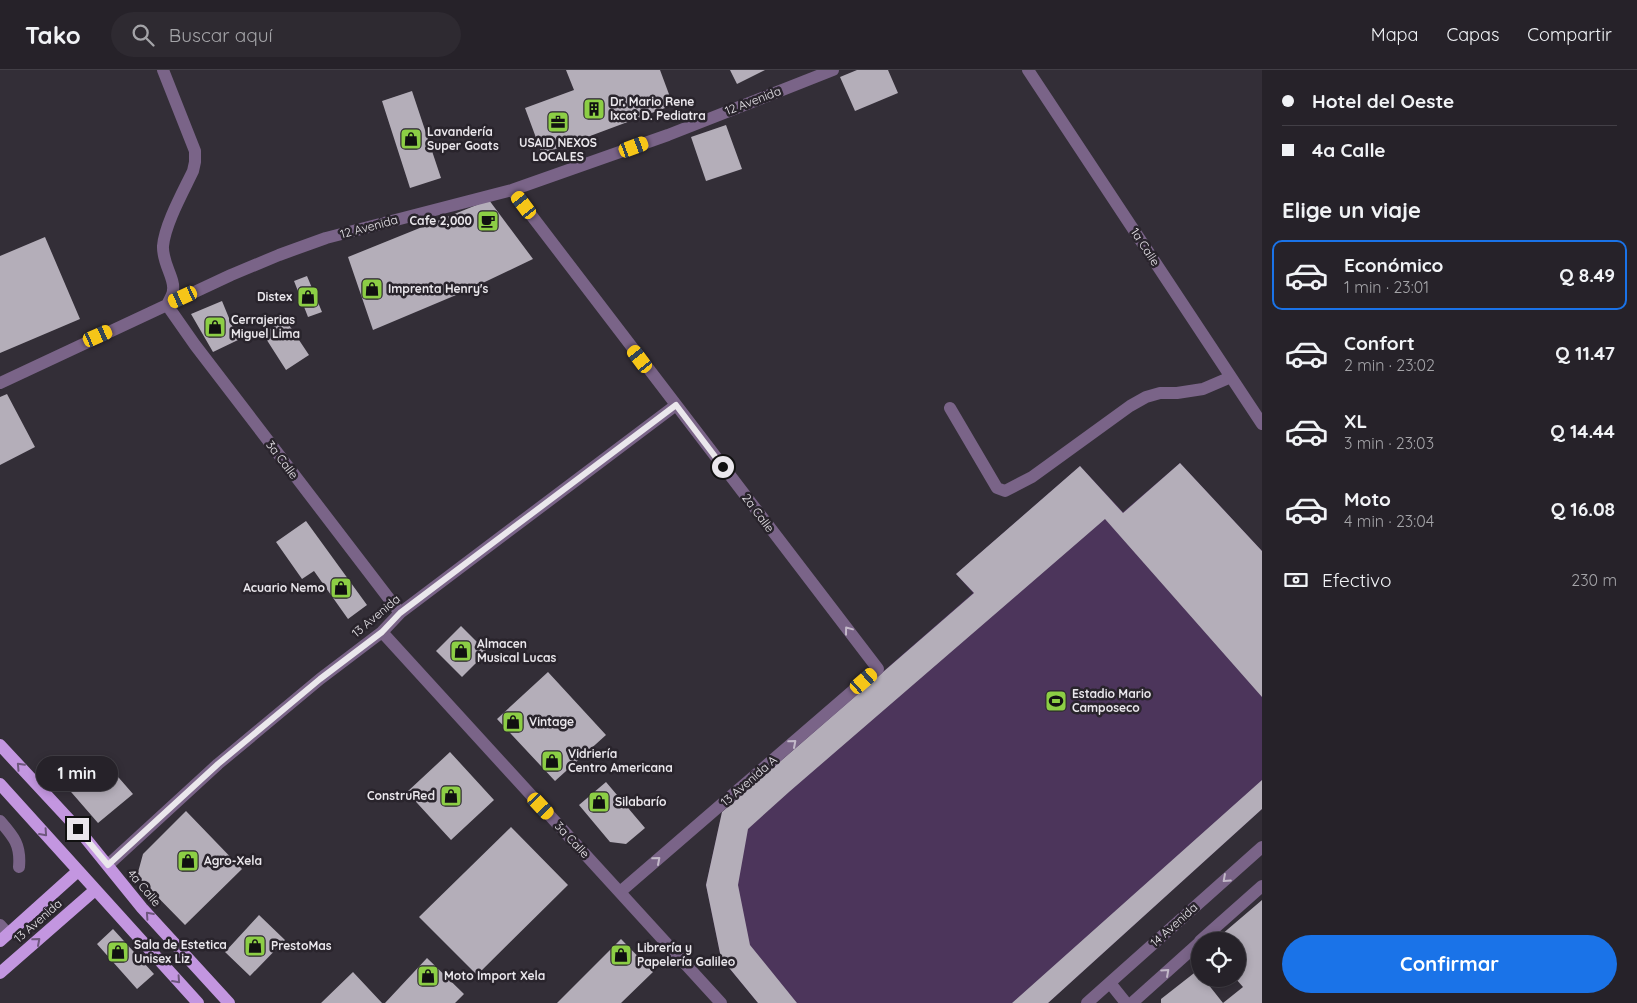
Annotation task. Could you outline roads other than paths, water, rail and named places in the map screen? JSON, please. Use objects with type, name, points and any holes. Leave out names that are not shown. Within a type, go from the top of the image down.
[{"type":"main road","name":"4a Calle","points":[[0,745],[78,829],[142,908],[229,1003]]},
{"type":"main road","points":[[0,784],[198,1003]]},
{"type":"main road","name":"13 Avenida","points":[[3,933],[78,871]]},
{"type":"main road","name":"13 Avenida","points":[[0,973],[94,890]]},
{"type":"street","points":[[164,70],[195,151],[193,171],[168,227],[163,244],[163,257],[172,282],[173,291],[168,304]]},
{"type":"street","name":"12 Avenida","points":[[0,383],[231,275],[326,238],[512,190],[668,135],[833,70]]},
{"type":"street","name":"1a Calle","points":[[1028,70],[1262,424]]},
{"type":"street","name":"2a Calle","points":[[512,190],[878,669]]},
{"type":"street","name":"3a Calle","points":[[168,304],[194,345],[400,613]]},
{"type":"street","points":[[950,408],[997,488],[1005,491],[1032,477],[1130,406],[1146,397],[1160,393],[1177,393],[1203,389],[1231,377]]},
{"type":"street","name":"13 Avenida","points":[[108,865],[218,764],[320,679],[382,632],[400,613],[676,405]]},
{"type":"street","name":"3a Calle","points":[[382,632],[721,1003]]},
{"type":"street","name":"13 Avenida A","points":[[620,892],[878,669]]},
{"type":"street","points":[[0,821],[16,841],[20,854],[18,867]]},
{"type":"street","name":"14 Avenida","points":[[1087,1003],[1262,847]]},
{"type":"street","points":[[1210,932],[1262,886]]},
{"type":"street","points":[[1132,1003],[1191,949]]},
{"type":"street","points":[[1110,982],[1126,1003]]},
{"type":"place","name":"Dr. Mario Rene Ixcot D. Pediatra","points":[[594,109]]},
{"type":"place","name":"USAID NEXOS LOCALES","points":[[558,122]]},
{"type":"place","name":"Lavandería Super Goats","points":[[411,139]]},
{"type":"place","name":"Cafe 2,000","points":[[488,221]]},
{"type":"place","name":"Imprenta Henry's","points":[[372,289]]},
{"type":"place","name":"Distex","points":[[308,297]]},
{"type":"place","name":"Cerrajerias Miguel Lima","points":[[215,327]]},
{"type":"place","name":"Acuario Nemo","points":[[341,588]]},
{"type":"place","name":"Almacen Musical Lucas","points":[[461,651]]},
{"type":"place","name":"Estadio Mario Camposeco","points":[[1056,701]]},
{"type":"place","name":"Vintage","points":[[513,722]]},
{"type":"place","name":"Vidriería Centro Americana","points":[[552,761]]},
{"type":"place","name":"ConstruRed","points":[[451,796]]},
{"type":"place","name":"Silabarío","points":[[599,802]]},
{"type":"place","name":"Agro-Xela","points":[[188,861]]},
{"type":"place","name":"PrestoMas","points":[[255,946]]},
{"type":"place","name":"Sala de Estetica Unisex Liz","points":[[118,952]]},
{"type":"place","name":"Librería y Papelería Galileo","points":[[621,955]]},
{"type":"place","name":"Moto Import Xela","points":[[428,976]]}]
